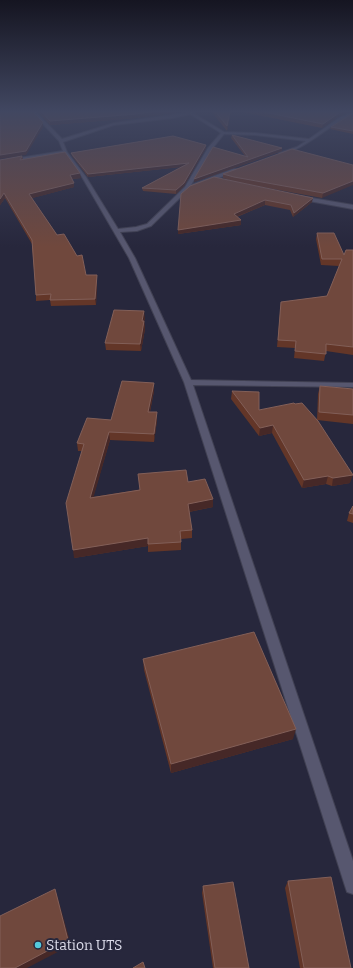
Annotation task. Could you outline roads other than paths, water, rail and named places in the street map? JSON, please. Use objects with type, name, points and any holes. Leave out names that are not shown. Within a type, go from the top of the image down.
[{"type":"street","points":[[0,162],[38,156]]},
{"type":"street","points":[[68,156],[84,178],[132,258],[188,382],[350,867],[353,886]]},
{"type":"street","points":[[116,231],[137,229],[149,225],[187,188],[205,156]]},
{"type":"street","points":[[187,188],[241,168]]},
{"type":"street","points":[[212,178],[225,182]]},
{"type":"street","points":[[291,196],[353,208]]},
{"type":"street","points":[[188,382],[353,385]]},
{"type":"place","name":"Station UTS","points":[[38,945]]}]
